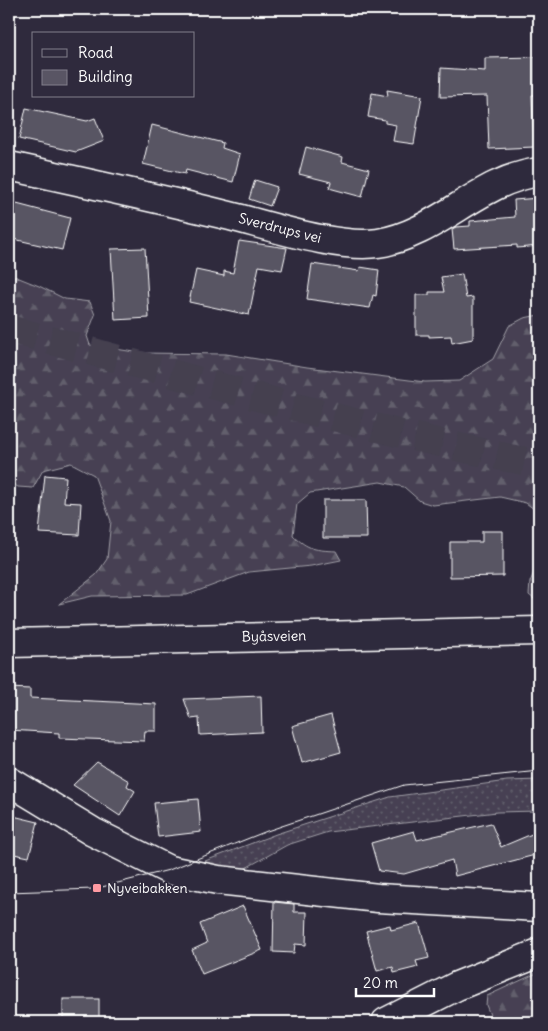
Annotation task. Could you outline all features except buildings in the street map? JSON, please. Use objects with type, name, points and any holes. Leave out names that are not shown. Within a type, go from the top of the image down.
[{"type":"street","name":"Sverdrups vei","points":[[9,166],[165,200],[326,240],[357,244],[398,239],[415,232],[504,181],[515,176],[539,172]]},
{"type":"street","name":"Byåsveien","points":[[9,644],[539,631]]},
{"type":"street","points":[[9,781],[93,832],[169,870],[218,880],[378,898],[539,907]]},
{"type":"street","points":[[386,1022],[457,986],[539,952]]},
{"type":"green space","points":[[9,274],[65,299],[90,302],[95,315],[87,336],[90,345],[141,353],[226,354],[307,367],[425,382],[459,381],[493,359],[509,326],[524,318],[539,315],[539,513],[526,503],[500,497],[433,505],[420,501],[404,487],[380,482],[310,493],[297,504],[293,535],[303,544],[313,548],[336,551],[341,560],[311,566],[249,572],[187,595],[92,596],[59,604],[96,575],[107,559],[111,521],[94,475],[71,463],[43,470],[33,488],[18,487],[9,482]]},
{"type":"green space","points":[[539,560],[539,599],[534,599],[529,595],[530,582]]},
{"type":"green space","points":[[539,780],[539,811],[497,812],[328,832],[287,845],[244,869],[222,872],[184,869],[276,834],[390,797],[507,781]]},
{"type":"green space","points":[[539,972],[539,1022],[499,1020],[490,1015],[486,1005],[487,996]]},
{"type":"tunnel","points":[[9,329],[405,435],[539,464]]},
{"type":"tram line","points":[[9,892],[94,889],[169,870],[267,831],[404,785],[539,771]]},
{"type":"place","name":"Nyveibakken","points":[[97,888]]}]
